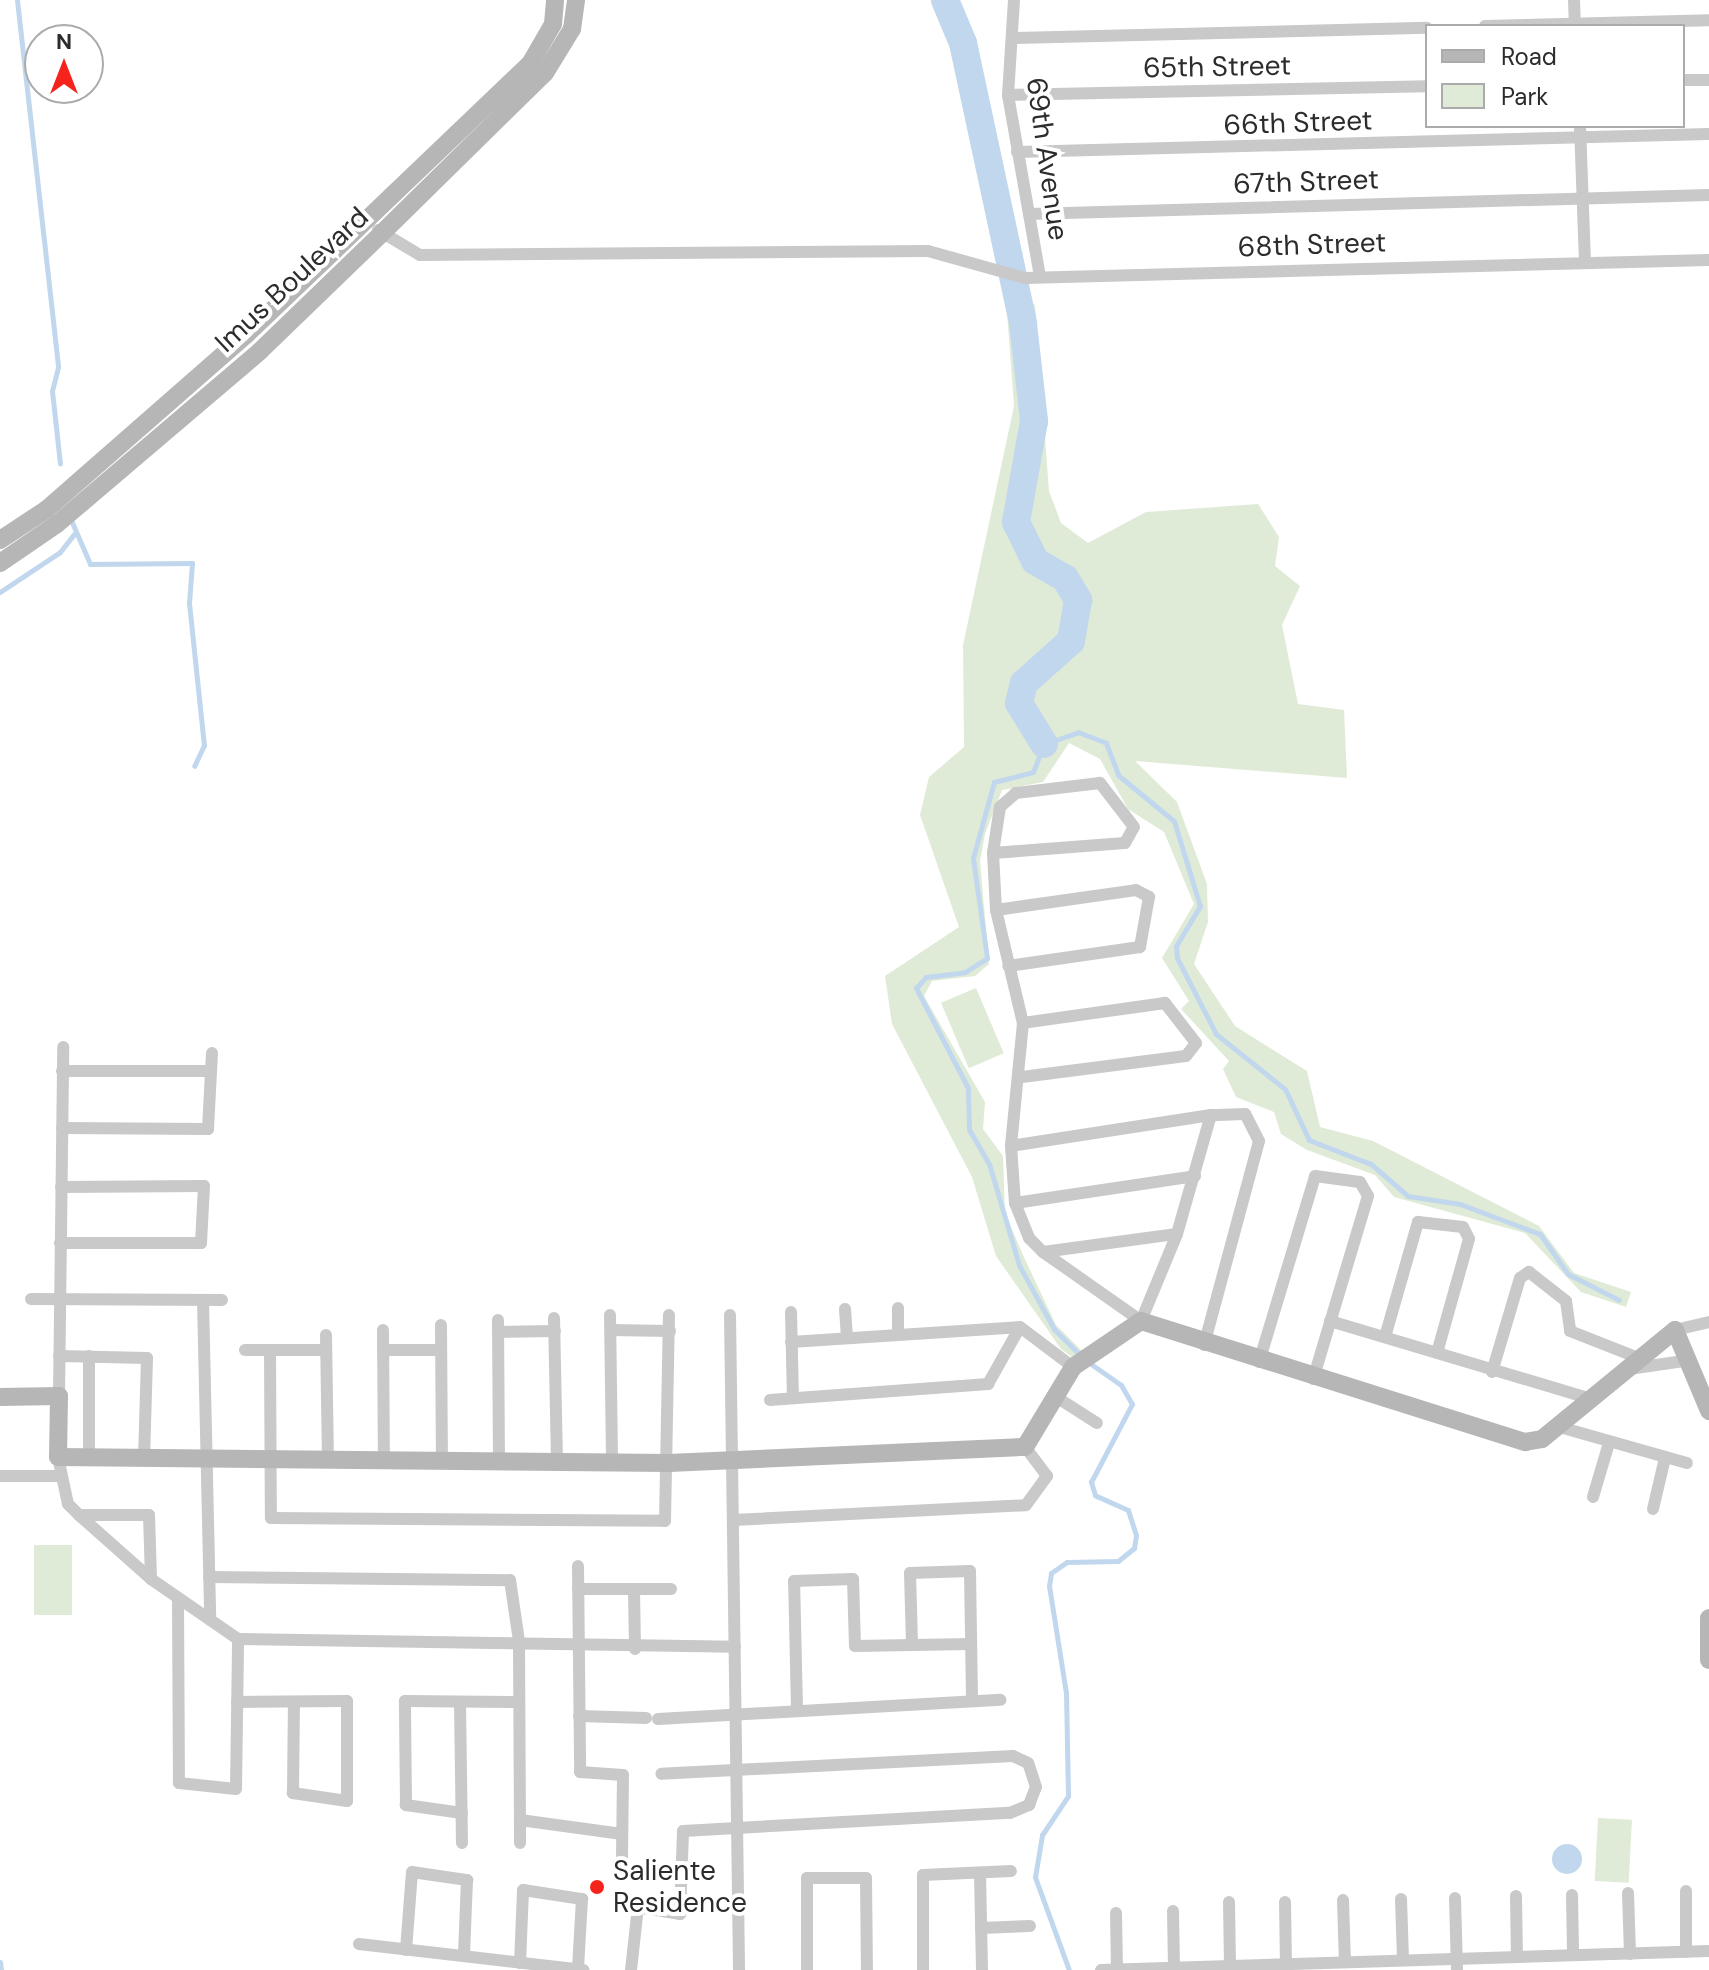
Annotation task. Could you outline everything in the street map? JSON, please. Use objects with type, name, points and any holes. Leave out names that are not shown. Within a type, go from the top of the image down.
[{"type":"street","name":"Imus Boulevard","points":[[0,540],[59,499],[366,220],[530,64],[553,24],[555,0]]},
{"type":"street","name":"Imus Boulevard","points":[[0,563],[57,524],[248,361],[381,234],[545,73],[572,29],[576,0]]},
{"type":"street","name":"69th Avenue","points":[[1014,0],[1008,95],[1040,276]]},
{"type":"street","points":[[1574,0],[1575,24],[1709,20]]},
{"type":"street","points":[[1012,38],[1425,28]]},
{"type":"street","points":[[1685,80],[1709,80]]},
{"type":"street","name":"65th Street","points":[[1008,95],[1425,86]]},
{"type":"street","points":[[1580,131],[1585,261]]},
{"type":"street","name":"66th Street","points":[[1017,152],[1580,131],[1709,134]]},
{"type":"street","name":"67th Street","points":[[1029,214],[1709,195]]},
{"type":"street","name":"68th Street","points":[[366,220],[381,234],[420,255],[928,251],[1015,277],[1709,260]]},
{"type":"street","points":[[993,853],[1125,843],[1135,834],[1106,787],[1093,782],[1009,795],[993,853],[996,910],[1023,1023],[1022,1077],[1011,1146],[1015,1203],[1029,1238],[1043,1252],[1141,1321],[1204,1345],[1511,1440],[1542,1439],[1636,1357],[1675,1330],[1709,1322]]},
{"type":"street","points":[[996,910],[1136,890],[1149,897],[1140,947],[1008,966]]},
{"type":"street","points":[[1022,1077],[1186,1056],[1196,1043],[1165,1003],[1023,1023]]},
{"type":"street","points":[[63,1047],[58,1466],[79,1515],[151,1579],[238,1639],[519,1641],[635,1649],[735,1647]]},
{"type":"street","points":[[62,1128],[208,1129],[212,1053]]},
{"type":"street","points":[[62,1071],[211,1071]]},
{"type":"street","points":[[1011,1146],[1211,1115],[1245,1114],[1259,1141],[1204,1345]]},
{"type":"street","points":[[1025,1447],[1053,1395],[1083,1362],[1141,1321],[1177,1234],[1211,1115]]},
{"type":"street","points":[[1259,1362],[1313,1180],[1323,1172],[1360,1182],[1368,1192],[1313,1379]]},
{"type":"street","points":[[1015,1203],[1195,1176]]},
{"type":"street","points":[[60,1243],[201,1243],[204,1186],[61,1187]]},
{"type":"street","points":[[1385,1337],[1418,1222],[1463,1227],[1469,1239],[1437,1353]]},
{"type":"street","points":[[1043,1252],[1177,1234]]},
{"type":"street","points":[[1492,1372],[1520,1278],[1529,1272],[1566,1301],[1570,1331],[1636,1357]]},
{"type":"street","points":[[31,1299],[222,1300]]},
{"type":"street","points":[[203,1300],[210,1620]]},
{"type":"street","points":[[898,1308],[898,1335]]},
{"type":"street","points":[[845,1309],[847,1338]]},
{"type":"street","points":[[791,1312],[793,1398]]},
{"type":"street","points":[[610,1315],[612,1462]]},
{"type":"street","points":[[270,1350],[271,1518],[665,1521],[669,1463],[669,1315]]},
{"type":"street","points":[[730,1315],[739,1970]]},
{"type":"street","points":[[1330,1321],[1492,1372],[1589,1398]]},
{"type":"street","points":[[441,1325],[442,1460]]},
{"type":"street","points":[[499,1461],[498,1326],[554,1325],[557,1461]]},
{"type":"street","points":[[791,1342],[1020,1327],[1083,1362]]},
{"type":"street","points":[[770,1400],[988,1384],[1020,1327]]},
{"type":"street","points":[[383,1330],[384,1460]]},
{"type":"street","points":[[611,1330],[670,1331]]},
{"type":"street","points":[[1675,1330],[1690,1360],[1704,1378],[1709,1411]]},
{"type":"street","points":[[326,1335],[328,1459]]},
{"type":"street","points":[[245,1350],[326,1350]]},
{"type":"street","points":[[383,1350],[441,1350]]},
{"type":"street","points":[[59,1356],[147,1358],[144,1458]]},
{"type":"street","points":[[89,1356],[89,1457]]},
{"type":"street","points":[[1618,1371],[1690,1360]]},
{"type":"street","points":[[1053,1395],[1097,1423]]},
{"type":"street","points":[[0,1397],[59,1396]]},
{"type":"street","points":[[1556,1426],[1687,1463]]},
{"type":"street","points":[[1593,1497],[1609,1443]]},
{"type":"street","points":[[0,1476],[89,1457],[669,1463],[1025,1447]]},
{"type":"street","points":[[733,1520],[1026,1505],[1047,1476],[1025,1447]]},
{"type":"street","points":[[1653,1509],[1665,1458]]},
{"type":"street","points":[[79,1515],[149,1515],[151,1579]]},
{"type":"street","points":[[578,1566],[580,1772],[623,1775],[622,1858]]},
{"type":"street","points":[[912,1644],[910,1573],[970,1571],[972,1701]]},
{"type":"street","points":[[209,1577],[503,1578],[517,1597],[520,1843]]},
{"type":"street","points":[[797,1709],[794,1581],[853,1579],[855,1646],[971,1644]]},
{"type":"street","points":[[578,1589],[671,1589]]},
{"type":"street","points":[[634,1590],[635,1649]]},
{"type":"street","points":[[178,1599],[179,1783],[236,1789],[238,1639]]},
{"type":"street","points":[[1709,1618],[1709,1660]]},
{"type":"street","points":[[579,1716],[652,1718],[1000,1700]]},
{"type":"street","points":[[237,1702],[347,1701],[347,1801],[293,1793],[294,1702]]},
{"type":"street","points":[[462,1813],[413,1810],[403,1798],[405,1701],[519,1702]]},
{"type":"street","points":[[460,1702],[462,1843]]},
{"type":"street","points":[[631,1970],[638,1907],[680,1914],[683,1831],[1010,1813],[1029,1805],[1036,1787],[1028,1763],[1013,1756],[661,1774]]},
{"type":"street","points":[[520,1820],[622,1834]]},
{"type":"street","points":[[923,1970],[923,1875],[1011,1871]]},
{"type":"street","points":[[406,1950],[412,1872],[467,1880],[464,1956]]},
{"type":"street","points":[[980,1873],[982,1970]]},
{"type":"street","points":[[807,1970],[807,1878],[866,1878],[867,1970]]},
{"type":"street","points":[[520,1963],[523,1890],[582,1899],[578,1969]]},
{"type":"street","points":[[1686,1891],[1686,1952]]},
{"type":"street","points":[[1628,1893],[1630,1954]]},
{"type":"street","points":[[1572,1895],[1573,1955]]},
{"type":"street","points":[[1516,1896],[1517,1957]]},
{"type":"street","points":[[1455,1898],[1457,1964]]},
{"type":"street","points":[[1401,1899],[1403,1960]]},
{"type":"street","points":[[1343,1900],[1345,1962]]},
{"type":"street","points":[[1229,1902],[1230,1965]]},
{"type":"street","points":[[1285,1902],[1286,1964]]},
{"type":"street","points":[[1173,1911],[1174,1967]]},
{"type":"street","points":[[1116,1913],[1117,1969]]},
{"type":"street","points":[[981,1928],[1030,1926]]},
{"type":"street","points":[[359,1944],[584,1970]]},
{"type":"street","points":[[1101,1970],[1403,1960],[1457,1964],[1517,1957],[1709,1951]]},
{"type":"green space","points":[[1025,298],[1035,305],[1049,491],[1061,523],[1088,543],[1146,512],[1258,504],[1279,537],[1275,566],[1300,586],[1282,625],[1298,704],[1344,710],[1347,778],[1135,761],[1177,802],[1207,884],[1208,922],[1194,964],[1235,1026],[1307,1071],[1320,1127],[1373,1141],[1539,1226],[1574,1273],[1631,1292],[1626,1307],[1581,1292],[1525,1233],[1394,1197],[1375,1175],[1307,1150],[1281,1134],[1274,1112],[1236,1097],[1223,1069],[1229,1061],[1181,1009],[1189,1001],[1162,958],[1194,904],[1164,832],[1128,809],[1100,759],[1069,743],[1043,782],[1002,790],[985,834],[980,861],[989,964],[975,976],[932,981],[924,996],[985,1102],[983,1129],[1003,1156],[1005,1213],[1022,1253],[1056,1325],[1082,1351],[1072,1357],[1061,1349],[996,1256],[972,1177],[892,1024],[885,976],[959,927],[920,815],[929,777],[964,747],[963,645],[1014,406],[1006,299]]},
{"type":"green space","points":[[976,988],[1004,1053],[969,1068],[941,1003]]},
{"type":"green space","points":[[34,1545],[72,1545],[72,1615],[34,1615]]},
{"type":"green space","points":[[1598,1818],[1632,1820],[1629,1883],[1595,1881]]},
{"type":"water","points":[[1567,1844],[1573,1845],[1581,1853],[1581,1865],[1573,1873],[1567,1874],[1561,1873],[1553,1865],[1552,1859],[1553,1853],[1561,1845]]},
{"type":"waterway","points":[[17,0],[58,367],[52,391],[60,464]]},
{"type":"waterway","points":[[945,0],[963,43],[1023,324],[1034,421],[1016,522],[1035,561],[1065,578],[1078,600],[1071,641],[1024,683],[1019,703],[1044,744]]},
{"type":"waterway","points":[[71,520],[90,564],[192,563],[189,603],[204,745],[194,766]]},
{"type":"waterway","points":[[0,592],[60,552],[74,534]]},
{"type":"waterway","points":[[1082,1357],[1054,1329],[1019,1265],[989,1164],[969,1130],[968,1088],[916,988],[926,977],[965,972],[987,958],[973,858],[994,782],[1033,772],[1044,744],[1078,732],[1106,743],[1118,775],[1174,821],[1200,906],[1176,946],[1177,958],[1216,1034],[1285,1089],[1309,1140],[1371,1164],[1408,1196],[1460,1204],[1540,1234],[1568,1274],[1619,1300]]},
{"type":"waterway","points":[[1069,1970],[1035,1877],[1042,1835],[1068,1796],[1066,1693],[1049,1586],[1051,1573],[1067,1562],[1118,1561],[1134,1548],[1136,1535],[1128,1510],[1095,1495],[1091,1482],[1132,1404],[1121,1385],[1090,1363]]},
{"type":"waterway","points":[[0,1962],[1,1970]]},
{"type":"place","name":"Saliente Residence","points":[[597,1887]]}]
